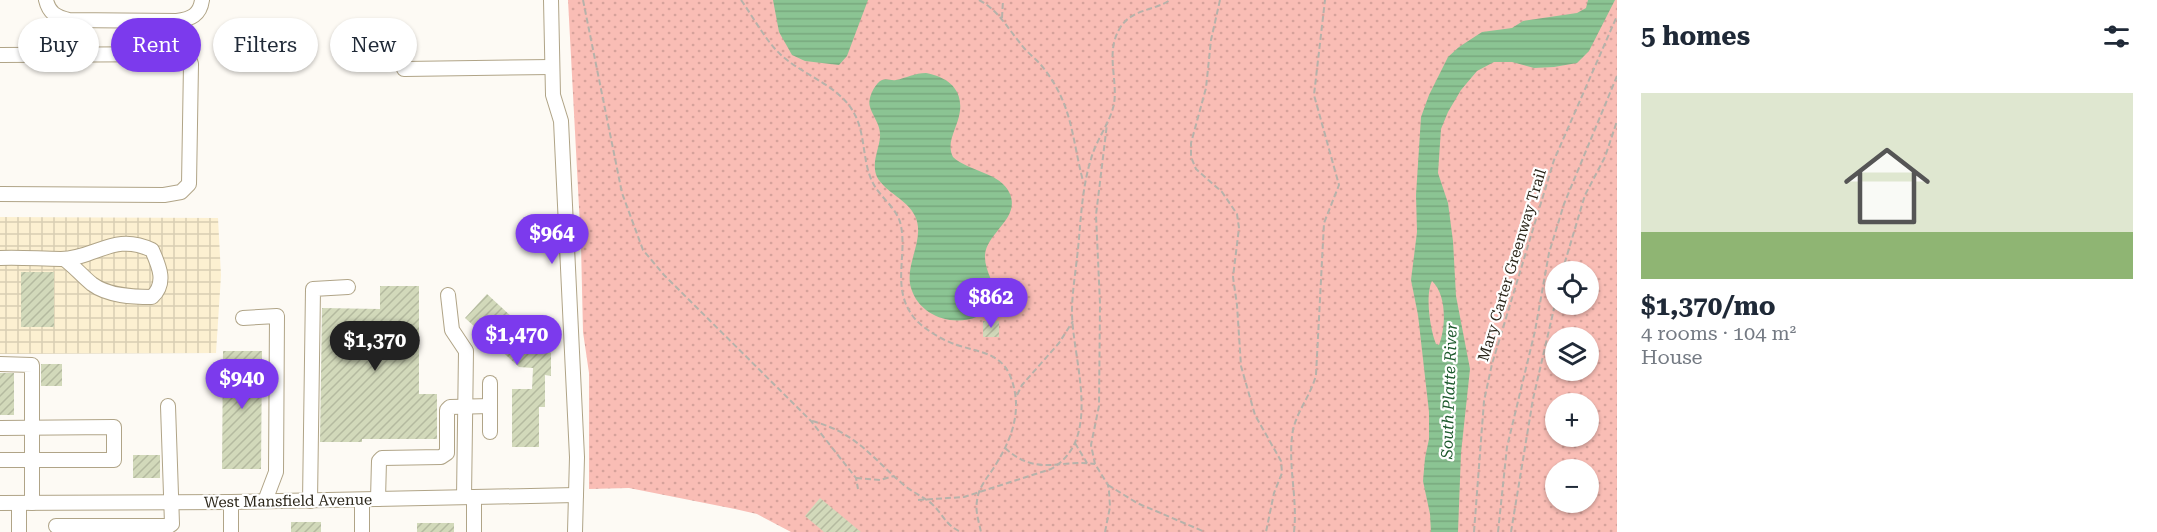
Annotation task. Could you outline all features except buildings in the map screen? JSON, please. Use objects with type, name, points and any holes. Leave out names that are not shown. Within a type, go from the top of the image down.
[{"type":"street","points":[[46,0],[50,11],[69,20],[177,21],[197,14],[202,0]]},
{"type":"street","points":[[551,0],[553,95],[561,121],[577,457],[575,532]]},
{"type":"street","points":[[0,55],[184,54],[189,58],[191,64],[189,184],[181,192],[164,195],[0,194]]},
{"type":"street","points":[[417,69],[552,67]]},
{"type":"street","points":[[0,258],[64,259],[119,244],[137,243],[152,250],[162,276],[157,292],[152,297],[113,294],[93,285],[64,259]]},
{"type":"street","points":[[309,501],[312,289],[348,287]]},
{"type":"street","points":[[448,295],[452,330],[466,351],[465,407],[469,497],[474,532]]},
{"type":"street","points":[[243,318],[277,316],[276,472],[265,501]]},
{"type":"street","points":[[0,364],[32,365],[32,460],[19,532]]},
{"type":"street","points":[[490,383],[490,432]]},
{"type":"street","points":[[56,503],[56,529],[125,529],[169,526],[173,528],[168,406]]},
{"type":"street","points":[[378,499],[379,461],[382,458],[441,457],[447,453],[447,410],[450,407],[490,406]]},
{"type":"street","points":[[0,428],[114,427],[114,460],[0,460]]},
{"type":"street","name":"West Mansfield Avenue","points":[[0,503],[309,501],[576,495]]},
{"type":"street","points":[[362,500],[362,532]]},
{"type":"street","points":[[125,502],[125,529]]},
{"type":"street","points":[[231,502],[231,532]]},
{"type":"path","points":[[583,0],[617,173],[628,213],[643,250],[664,275],[811,421],[856,478],[858,489]]},
{"type":"path","points":[[741,0],[781,54],[832,90],[850,106],[855,114],[873,183],[899,219],[902,237],[902,291],[912,315],[927,329],[953,343],[982,350],[999,360],[1010,374],[1016,398],[1016,418],[1005,448],[978,493],[976,509],[981,532]]},
{"type":"path","points":[[979,0],[1002,18],[1023,48],[1046,71],[1057,88],[1071,119],[1084,184]]},
{"type":"path","points":[[1002,18],[1003,0]]},
{"type":"path","points":[[918,500],[956,499],[1056,466],[1068,455],[1075,442],[1079,428],[1081,396],[1072,303],[1084,184],[1093,153],[1114,102],[1112,67],[1114,44],[1120,27],[1134,14],[1170,0]]},
{"type":"path","points":[[1220,0],[1211,40],[1204,100],[1190,150],[1196,169],[1230,200],[1239,220],[1233,277],[1241,366],[1255,415],[1282,467],[1266,532]]},
{"type":"path","points":[[1294,532],[1296,507],[1292,439],[1297,419],[1311,393],[1316,375],[1324,223],[1339,185],[1317,108],[1314,89],[1325,0]]},
{"type":"path","name":"Mary Carter Greenway Trail","points":[[1474,532],[1482,419],[1492,364],[1554,160],[1617,16]]},
{"type":"path","points":[[1498,532],[1507,447],[1535,331],[1554,236],[1574,178],[1617,76]]},
{"type":"path","points":[[1107,121],[1096,215],[1100,323],[1099,406],[1091,445],[1095,464],[1108,485],[1137,503],[1205,532]]},
{"type":"path","points":[[1565,261],[1585,195],[1605,157],[1617,121]]},
{"type":"path","points":[[1511,532],[1533,399],[1553,315]]},
{"type":"path","points":[[1016,398],[1022,385],[1059,343],[1072,321]]},
{"type":"path","points":[[811,421],[848,435],[863,446],[908,489],[937,509],[947,524],[962,532]]},
{"type":"path","points":[[1075,442],[1087,463]]},
{"type":"path","points":[[1005,448],[1019,459],[1036,465],[1095,464]]},
{"type":"path","points":[[856,478],[880,480],[894,476]]},
{"type":"path","points":[[1105,532],[1110,507],[1108,485]]},
{"type":"shaded area","points":[[568,0],[1617,0],[1617,532],[791,532],[757,514],[735,509],[629,488],[589,489],[589,373],[583,332],[581,245]]},
{"type":"shaded area","points":[[0,217],[218,218],[221,275],[216,353],[0,354]]},
{"type":"water","points":[[773,0],[868,0],[847,56],[839,65],[805,61],[792,55],[779,32]]},
{"type":"water","name":"South Platte River","points":[[1588,0],[1615,0],[1589,51],[1577,63],[1534,68],[1512,62],[1494,62],[1477,71],[1461,90],[1441,129],[1438,173],[1448,203],[1456,296],[1470,369],[1461,453],[1458,532],[1431,532],[1430,514],[1423,481],[1429,439],[1429,412],[1418,315],[1411,280],[1417,232],[1416,195],[1421,117],[1448,57],[1459,47],[1482,32],[1512,28],[1523,21],[1577,13],[1586,8]],"holes":[[[1432,281],[1437,287],[1444,312],[1439,345],[1436,344],[1429,312]]]},
{"type":"water","points":[[926,73],[948,82],[960,99],[959,116],[951,142],[953,157],[1000,181],[1010,194],[1012,203],[1011,211],[991,239],[985,255],[996,304],[986,313],[974,318],[948,320],[925,309],[917,300],[911,288],[910,270],[917,243],[918,225],[907,205],[881,183],[875,172],[880,133],[869,104],[872,92],[882,80],[896,80]]}]
